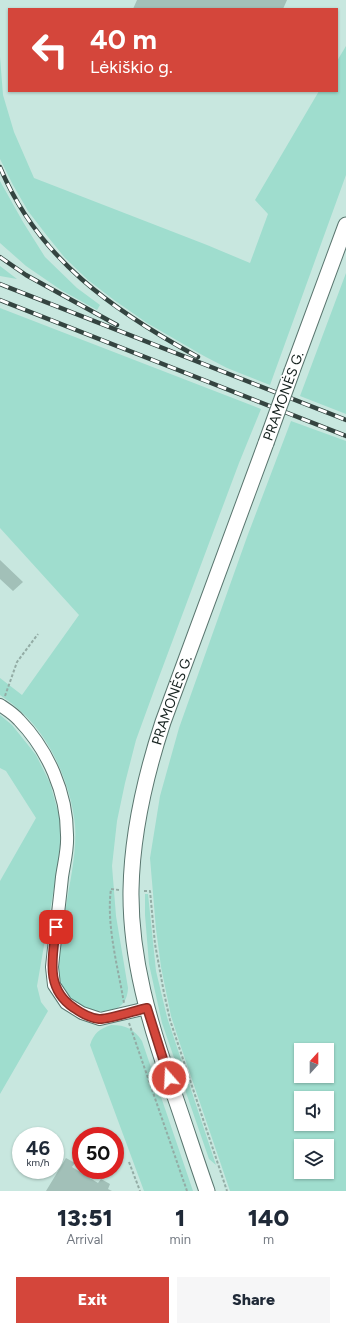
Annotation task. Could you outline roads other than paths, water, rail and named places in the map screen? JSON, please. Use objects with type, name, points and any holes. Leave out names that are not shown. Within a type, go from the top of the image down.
[{"type":"main road","name":"PRAMONĖS G.","points":[[207,1191],[159,1051],[147,1008],[132,921],[131,891],[135,838],[143,789],[163,722],[346,225]]},
{"type":"street","points":[[1,705],[18,719],[44,754],[54,773],[66,813],[67,836],[52,967],[54,985],[66,1003],[82,1013],[100,1019],[147,1008]]},
{"type":"railway","points":[[0,167],[16,200],[35,229],[57,255],[82,279],[108,301],[137,321],[198,357]]},
{"type":"railway","points":[[0,257],[26,275],[117,325]]},
{"type":"railway","points":[[0,284],[346,420]]},
{"type":"railway","points":[[0,300],[346,436]]}]
